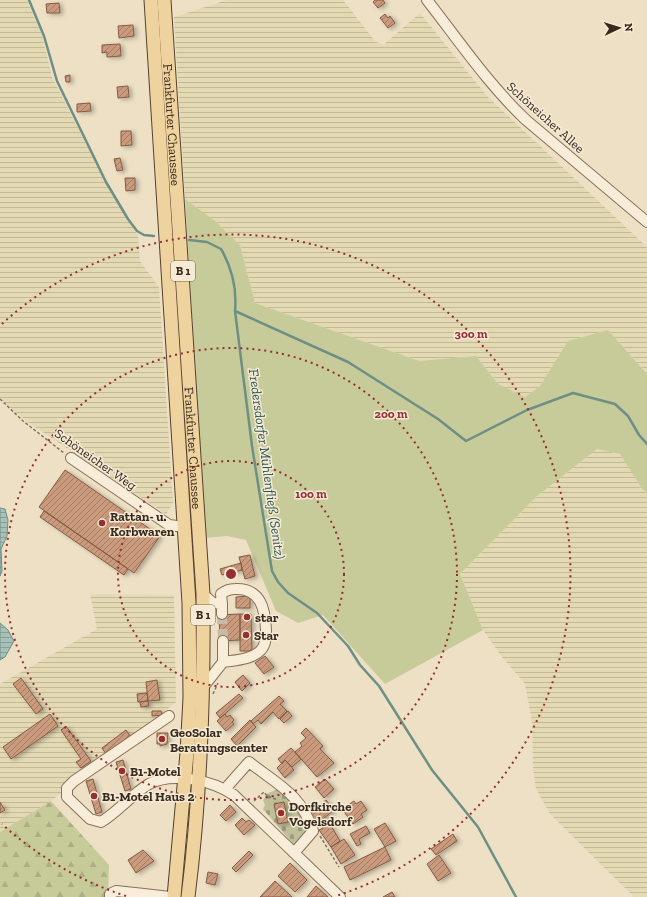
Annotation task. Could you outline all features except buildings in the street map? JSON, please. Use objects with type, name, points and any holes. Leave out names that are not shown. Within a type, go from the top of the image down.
[{"type":"main road","name":"Frankfurter Chaussee","points":[[151,0],[189,603],[190,698],[185,779],[174,897]]},
{"type":"main road","name":"Frankfurter Chaussee","points":[[164,0],[203,594],[204,686],[200,781],[188,897]]},
{"type":"street","name":"Schöneicher Allee","points":[[427,0],[493,87],[507,102],[526,120],[647,222]]},
{"type":"street","name":"Schöneicher Weg","points":[[71,458],[169,525],[185,527]]},
{"type":"street","points":[[222,614],[221,594],[227,589],[244,589],[250,592],[260,601],[265,612],[266,640],[261,650],[248,658],[223,662]]},
{"type":"street","points":[[203,594],[213,603],[222,604]]},
{"type":"street","points":[[204,686],[223,662],[223,641]]},
{"type":"street","points":[[169,716],[74,782],[67,788],[67,797],[90,819],[101,822],[112,816],[151,784],[162,779],[185,779],[200,781],[225,789],[246,807],[340,897]]},
{"type":"street","points":[[225,789],[249,762],[284,787],[298,802],[309,819],[313,831],[294,853]]},
{"type":"street","points":[[110,897],[110,894],[116,891],[144,896],[170,897]]},
{"type":"path","name":"Schöneicher Weg","points":[[0,399],[23,421],[71,458]]},
{"type":"path","points":[[246,807],[264,792],[267,796],[278,800]]},
{"type":"path","points":[[320,835],[339,867]]},
{"type":"shaded area","points":[[0,0],[27,0],[42,35],[52,77],[109,189],[138,235],[140,261],[159,287],[173,503],[166,514],[29,423],[0,399]]},
{"type":"shaded area","points":[[227,0],[343,0],[375,41],[383,45],[420,13],[487,96],[647,247],[647,374],[608,330],[568,341],[540,386],[525,397],[498,384],[476,356],[419,361],[255,303],[240,245],[215,221],[185,199],[174,17]]},
{"type":"shaded area","points":[[597,449],[620,454],[643,490],[647,492],[647,897],[634,897],[550,814],[536,789],[533,767],[532,721],[525,684],[502,657],[483,630],[460,574],[537,496]]},
{"type":"shaded area","points":[[90,594],[174,595],[176,702],[51,801],[0,832],[0,684],[97,629]]},
{"type":"green space","points":[[185,199],[215,221],[240,245],[255,303],[419,361],[476,356],[498,384],[525,397],[540,386],[568,341],[608,330],[647,374],[647,492],[643,490],[620,454],[597,449],[537,496],[460,574],[483,630],[385,684],[323,615],[298,623],[276,611],[246,540],[227,536],[206,538]]},
{"type":"green space","points":[[282,788],[297,801],[309,827],[294,845],[263,809],[265,805],[263,800],[268,793]]},
{"type":"green space","points":[[51,801],[109,865],[108,897],[0,897],[0,832]]},
{"type":"water","points":[[0,508],[5,509],[8,520],[7,536],[1,549],[2,571],[0,576]]},
{"type":"water","points":[[0,623],[8,630],[14,641],[5,657],[0,660]]},
{"type":"waterway","name":"Fredersdorfer Mühlenfließ (Senitz)","points":[[29,0],[44,36],[57,81],[106,182],[137,231],[144,235],[154,236]]},
{"type":"waterway","name":"Fredersdorfer Mühlenfließ (Senitz)","points":[[189,240],[207,242],[221,249],[231,271],[252,446],[272,571],[278,582],[288,593],[317,613],[348,646],[360,665],[379,686],[432,770],[478,827],[516,897]]},
{"type":"waterway","points":[[235,311],[348,362],[438,419],[466,441],[527,410],[573,393],[615,404],[628,416],[639,435],[647,444]]},
{"type":"tunnel","points":[[222,614],[223,641]]},
{"type":"place","name":"Rattan- u. Korbwaren","points":[[102,523]]},
{"type":"place","name":"star","points":[[247,617]]},
{"type":"place","name":"Star","points":[[246,635]]},
{"type":"place","name":"GeoSolar Beratungscenter","points":[[162,739]]},
{"type":"place","name":"B1-Motel","points":[[122,771]]},
{"type":"place","name":"B1-Motel Haus 2","points":[[94,796]]},
{"type":"place","name":"Dorfkirche Vogelsdorf","points":[[281,813]]}]
